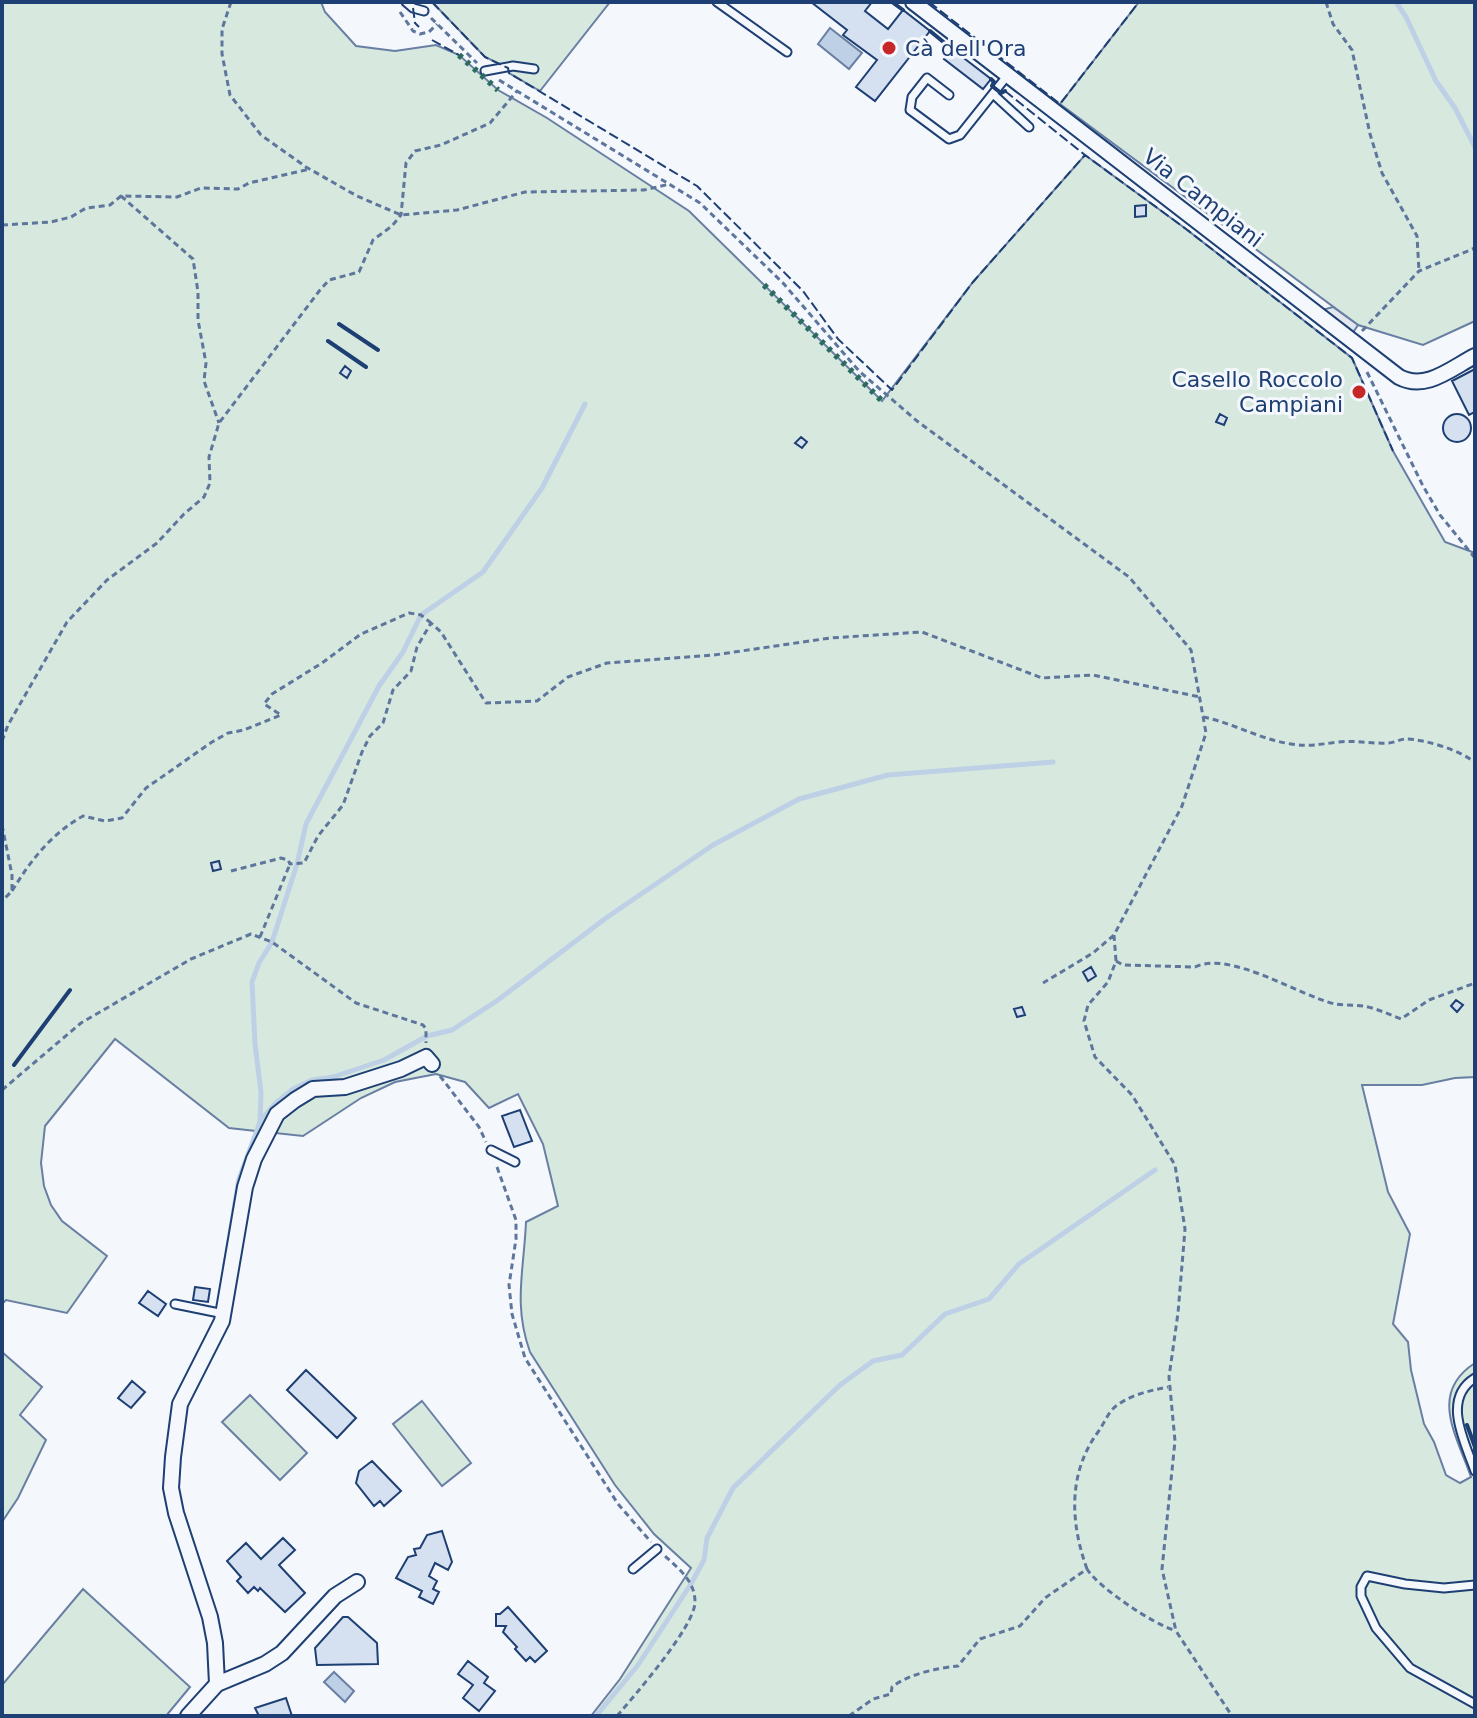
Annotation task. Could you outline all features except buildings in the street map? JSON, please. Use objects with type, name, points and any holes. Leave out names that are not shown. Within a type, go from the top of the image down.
[{"type":"street","name":"Via Campiani","points":[[913,2],[1399,377],[1422,384],[1475,356]]},
{"type":"street","points":[[217,1684],[210,1617],[176,1513],[171,1488],[180,1404],[220,1329],[245,1187],[265,1134],[277,1114],[313,1089],[345,1087],[429,1061]]},
{"type":"street","points":[[188,1716],[217,1684],[265,1664],[282,1653],[335,1596],[357,1582]]},
{"type":"lane","points":[[406,2],[424,11]]},
{"type":"lane","points":[[717,2],[787,52]]},
{"type":"lane","points":[[485,71],[513,66],[534,69]]},
{"type":"lane","points":[[949,95],[927,78],[912,97],[910,110],[949,139],[954,139],[1009,74]]},
{"type":"lane","points":[[993,94],[1029,127]]},
{"type":"lane","points":[[491,1150],[515,1162]]},
{"type":"lane","points":[[175,1304],[224,1314]]},
{"type":"lane","points":[[1475,1378],[1464,1385],[1457,1401],[1457,1417],[1475,1471]]},
{"type":"lane","points":[[633,1569],[657,1549]]},
{"type":"lane","points":[[1475,1585],[1444,1588],[1367,1576],[1361,1587],[1361,1596],[1376,1628],[1410,1668],[1475,1704]]},
{"type":"path","points":[[231,2],[222,29],[222,54],[230,95],[261,135],[310,169],[357,196],[401,215],[457,210],[525,192],[644,190],[670,184]]},
{"type":"path","points":[[1326,2],[1333,24],[1352,50],[1370,134],[1382,173],[1417,236],[1419,271]]},
{"type":"path","points":[[399,11],[413,31],[420,34],[429,32],[437,24]]},
{"type":"path","points":[[424,11],[485,71],[700,203],[783,283],[859,371],[917,421],[1129,577],[1191,650],[1206,733],[1182,806],[1114,935],[1093,953],[1043,983]]},
{"type":"path","points":[[2,741],[8,725],[67,622],[107,580],[157,543],[204,497],[210,483],[209,457],[219,423],[320,290],[329,280],[359,272],[373,240],[401,215],[406,163],[415,151],[441,145],[490,123],[517,91]]},
{"type":"path","points":[[2,225],[61,220],[86,208],[110,205],[121,196],[177,197],[201,188],[238,189],[249,183],[310,169]]},
{"type":"path","points":[[121,196],[193,259],[198,320],[206,363],[204,381],[219,423]]},
{"type":"path","points":[[1349,340],[1359,334],[1419,271],[1475,248]]},
{"type":"path","points":[[1365,369],[1423,486],[1440,515],[1475,558]]},
{"type":"path","points":[[2,901],[12,891],[36,852],[52,841],[61,829],[83,816],[105,821],[122,818],[146,788],[212,742],[228,733],[281,715],[264,704],[272,694],[361,634],[409,613],[421,615],[441,632],[486,703],[537,701],[568,677],[607,663],[714,655],[830,638],[922,632],[1042,678],[1093,675],[1200,697]]},
{"type":"path","points":[[290,864],[304,863],[318,836],[343,805],[362,752],[370,736],[383,723],[393,690],[411,671],[417,647],[431,623]]},
{"type":"path","points":[[1203,717],[1227,722],[1264,738],[1293,744],[1390,743],[1406,739],[1468,756],[1475,763]]},
{"type":"path","points":[[2,825],[12,891]]},
{"type":"path","points":[[231,871],[281,858],[290,864]]},
{"type":"path","points":[[260,937],[290,864]]},
{"type":"path","points":[[2,1090],[81,1023],[131,992],[222,944],[251,934],[272,942],[356,1003],[423,1025],[429,1061],[479,1127],[491,1150],[516,1220],[509,1285],[512,1314],[525,1358],[618,1504],[691,1584],[695,1606],[681,1634],[617,1716]]},
{"type":"path","points":[[1114,935],[1116,961],[1108,982],[1088,1005],[1084,1021],[1095,1057],[1132,1095],[1175,1165],[1185,1229],[1170,1386],[1175,1441],[1162,1569],[1176,1631],[1232,1716]]},
{"type":"path","points":[[1116,961],[1123,965],[1195,967],[1202,963],[1223,963],[1301,989],[1319,999],[1370,1007],[1401,1019],[1429,1000],[1475,983]]},
{"type":"path","points":[[1170,1386],[1137,1394],[1113,1408],[1087,1446],[1078,1474],[1074,1512],[1077,1543],[1094,1580],[1159,1626],[1176,1631]]},
{"type":"path","points":[[849,1716],[873,1699],[891,1694],[892,1687],[898,1682],[944,1667],[958,1666],[980,1639],[1020,1626],[1045,1598],[1087,1569]]},
{"type":"shaded area","points":[[2,2],[321,2],[325,12],[356,46],[395,51],[436,45],[459,55],[498,90],[547,118],[689,211],[882,401],[973,282],[1085,155],[1352,358],[1393,451],[1445,542],[1475,553],[1475,1077],[1422,1085],[1362,1085],[1388,1192],[1410,1234],[1393,1324],[1408,1342],[1411,1370],[1424,1424],[1446,1475],[1460,1483],[1471,1477],[1454,1431],[1449,1401],[1461,1375],[1475,1363],[1475,1716],[591,1716],[620,1679],[691,1568],[654,1534],[615,1485],[530,1352],[521,1303],[526,1222],[558,1206],[543,1144],[518,1094],[489,1108],[465,1082],[436,1074],[395,1082],[361,1098],[303,1136],[229,1128],[115,1039],[45,1126],[41,1163],[44,1186],[51,1205],[62,1221],[107,1256],[67,1313],[6,1300],[2,1304]]},
{"type":"shaded area","points":[[432,2],[610,2],[540,91],[509,73],[508,68],[485,57]]},
{"type":"shaded area","points":[[1139,2],[1475,2],[1475,321],[1423,345],[1358,325],[1060,104]]},
{"type":"shaded area","points":[[1333,307],[1358,325],[1352,334],[1322,310]]},
{"type":"shaded area","points":[[2,1352],[42,1387],[20,1415],[46,1440],[18,1498],[2,1522]]},
{"type":"shaded area","points":[[250,1395],[307,1453],[280,1480],[222,1422]]},
{"type":"shaded area","points":[[422,1401],[471,1463],[442,1486],[393,1424]]},
{"type":"shaded area","points":[[83,1589],[190,1687],[166,1716],[2,1716],[2,1685]]},
{"type":"water","points":[[830,28],[862,53],[849,69],[818,44]]},
{"type":"water","points":[[334,1672],[354,1691],[345,1702],[324,1682]]},
{"type":"waterway","points":[[1396,2],[1436,81],[1455,108],[1475,147]]},
{"type":"waterway","points":[[225,1265],[239,1179],[260,1122],[261,1092],[252,982],[272,942],[297,864],[306,824],[379,686],[403,652],[421,615],[483,572],[542,488],[585,404]]},
{"type":"waterway","points":[[261,1120],[293,1089],[312,1080],[333,1077],[384,1060],[427,1036],[452,1030],[713,845],[799,799],[888,775],[1053,762]]},
{"type":"waterway","points":[[596,1716],[638,1665],[691,1584],[704,1560],[707,1538],[733,1488],[840,1385],[873,1361],[902,1355],[945,1314],[989,1299],[1019,1264],[1155,1170]]},
{"type":"hedge","points":[[459,55],[498,90]]},
{"type":"hedge","points":[[764,285],[882,401]]},
{"type":"fence","points":[[432,2],[485,57],[508,68],[509,73],[697,186],[803,291],[838,339],[892,390],[973,282],[1085,155]]},
{"type":"fence","points":[[929,2],[1060,104],[1139,2]]},
{"type":"fence","points":[[413,8],[415,23],[419,27]]},
{"type":"fence","points":[[432,40],[459,55]]},
{"type":"fence","points":[[1005,91],[1352,358],[1393,451]]},
{"type":"wall","points":[[892,2],[903,10]]},
{"type":"wall","points":[[930,31],[952,49]]},
{"type":"wall","points":[[991,79],[994,82],[992,86],[1001,93],[1005,91]]},
{"type":"wall","points":[[339,324],[378,350]]},
{"type":"wall","points":[[328,341],[366,367]]},
{"type":"wall","points":[[14,1065],[70,990]]},
{"type":"wall","points":[[1467,1425],[1475,1447]]},
{"type":"place","name":"Cà dell'Ora","points":[[889,48]]},
{"type":"place","name":"Casello Roccolo Campiani","points":[[1359,392]]}]
